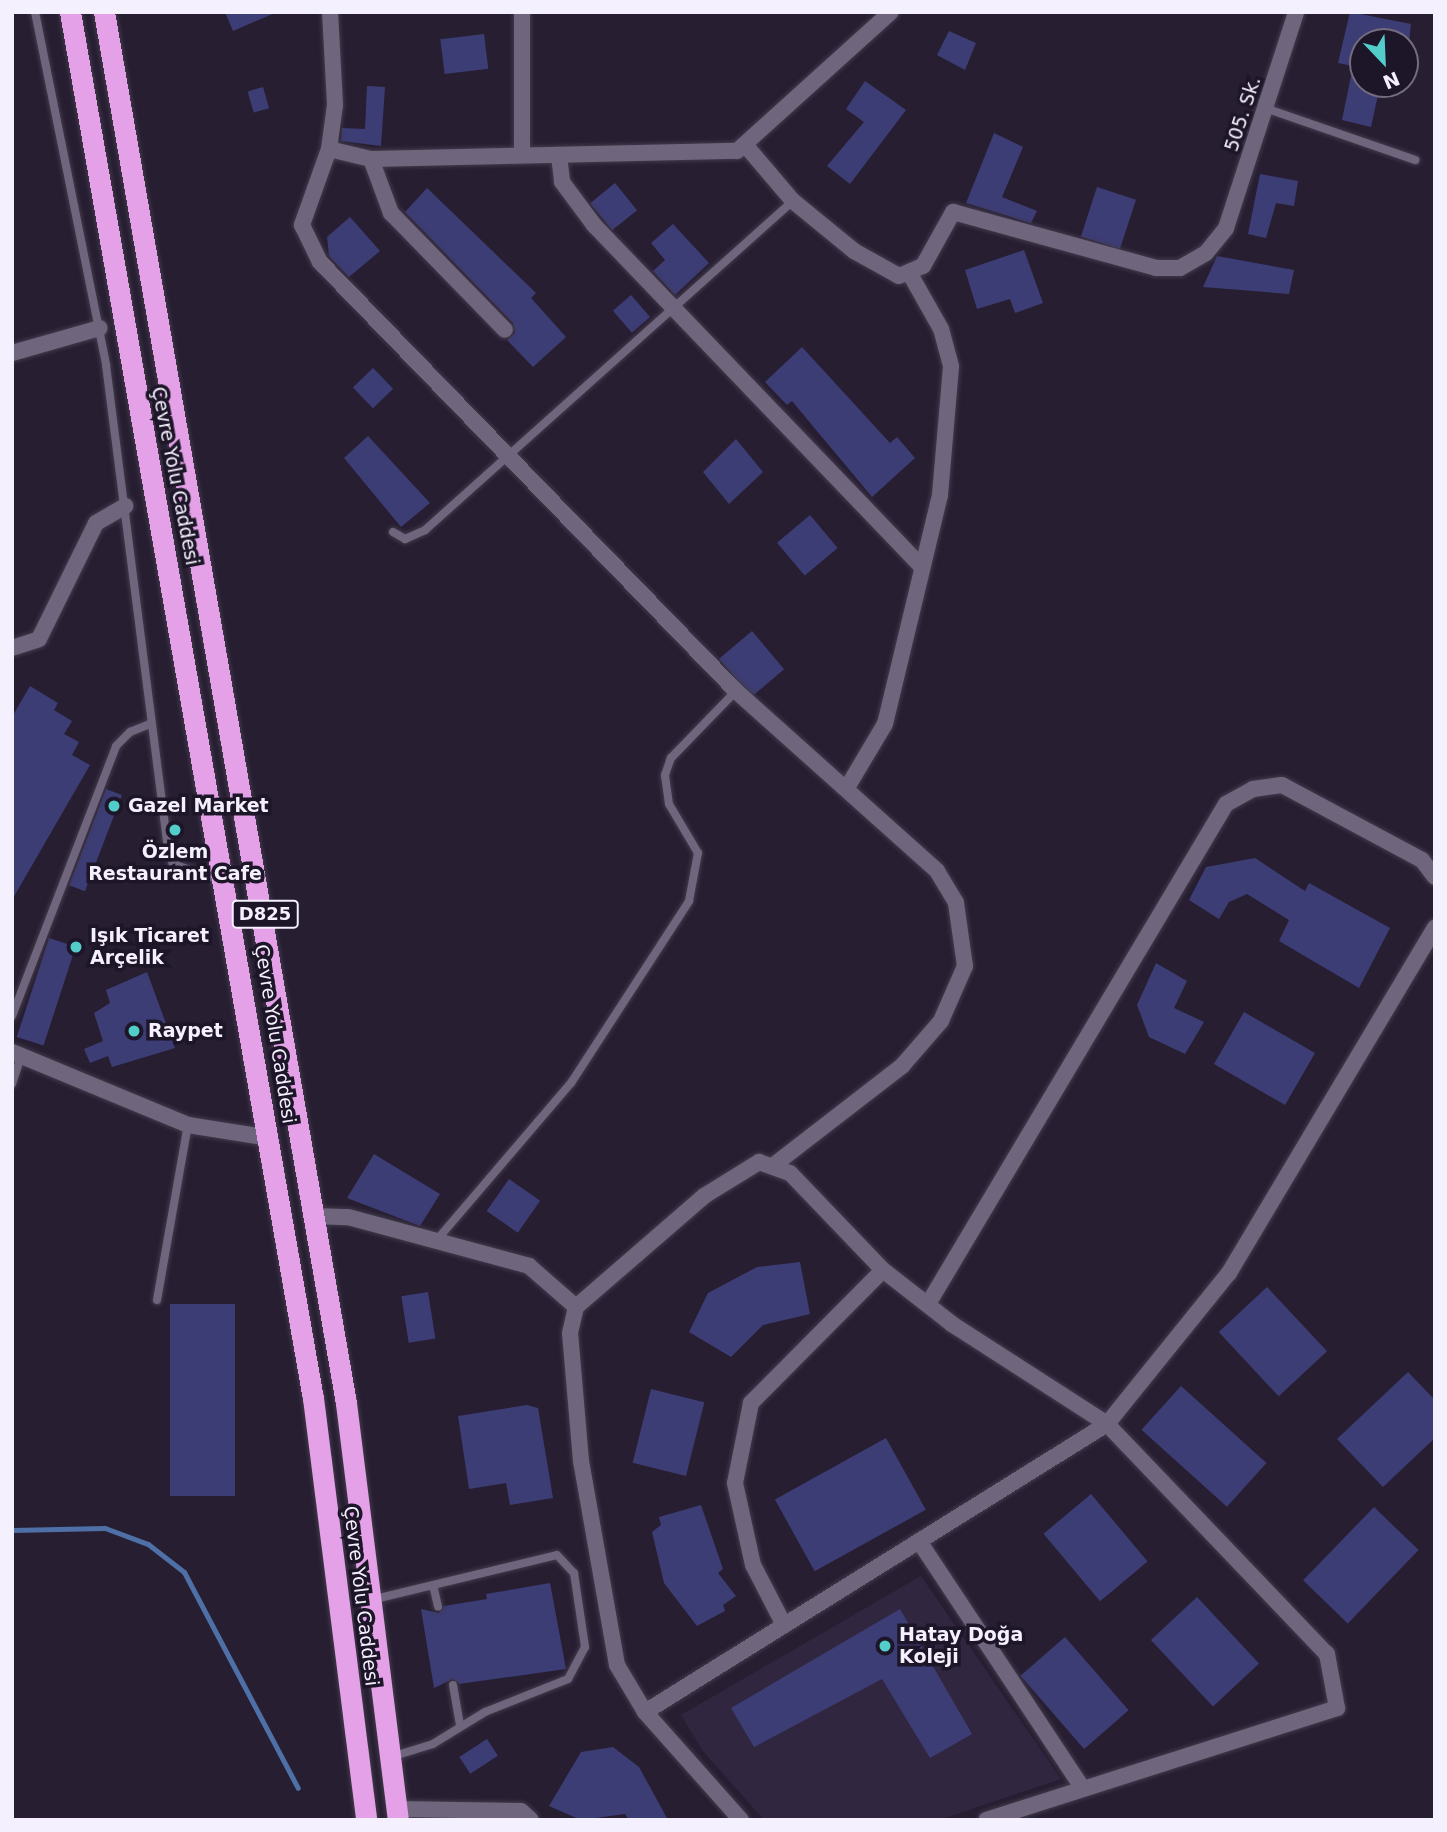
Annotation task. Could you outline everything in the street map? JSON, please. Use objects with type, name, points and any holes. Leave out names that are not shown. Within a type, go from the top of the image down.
[{"type":"highway","points":[[59,12],[87,125]]},
{"type":"highway","name":"Çevre Yolu Caddesi","points":[[70,12],[87,125],[227,881],[313,1398],[365,1817]]},
{"type":"highway","name":"Çevre Yolu Caddesi","points":[[106,12],[315,1216],[371,1600],[398,1816]]},
{"type":"street","points":[[330,12],[335,105],[329,149],[302,225],[309,246],[736,691],[805,756],[848,786],[948,887],[962,920],[963,976],[941,1021],[914,1054],[775,1164],[741,1168],[576,1307],[570,1333],[581,1461],[617,1665],[645,1712],[741,1820]]},
{"type":"street","points":[[522,12],[522,153]]},
{"type":"street","points":[[329,149],[371,159],[522,153],[559,156],[723,154],[747,147],[891,12]]},
{"type":"street","name":"505. Sk.","points":[[910,274],[933,254],[953,212],[1156,268],[1191,263],[1226,228],[1268,109],[1296,12]]},
{"type":"street","points":[[747,147],[793,201],[887,273],[910,274],[942,329],[953,383],[940,495],[920,565],[885,724],[848,786]]},
{"type":"street","points":[[559,156],[562,183],[673,310],[920,565]]},
{"type":"street","points":[[371,159],[391,213],[505,330]]},
{"type":"street","points":[[12,353],[100,328]]},
{"type":"street","points":[[12,648],[39,639],[96,523],[125,506]]},
{"type":"street","points":[[928,1304],[1226,804],[1253,789],[1282,785],[1422,860],[1435,877]]},
{"type":"street","points":[[645,1712],[783,1623],[1107,1424],[1243,1253],[1435,928]]},
{"type":"street","points":[[16,1054],[188,1125],[270,1138]]},
{"type":"street","points":[[775,1164],[883,1270],[928,1304],[1107,1424],[1327,1654],[1336,1708],[986,1820]]},
{"type":"street","points":[[315,1216],[348,1217],[529,1266],[576,1307]]},
{"type":"street","points":[[783,1623],[753,1565],[735,1483],[751,1402],[883,1270]]},
{"type":"street","points":[[919,1541],[1083,1789]]},
{"type":"street","points":[[398,1816],[521,1811],[531,1820]]},
{"type":"lane","points":[[35,12],[100,328],[125,506],[150,724],[173,864],[227,881]]},
{"type":"lane","points":[[1268,109],[1415,160]]},
{"type":"lane","points":[[393,532],[405,539],[425,530],[793,201]]},
{"type":"lane","points":[[435,1242],[571,1083],[689,901],[698,853],[669,804],[664,775],[671,758],[736,691]]},
{"type":"lane","points":[[12,1016],[116,746],[130,732],[150,724]]},
{"type":"lane","points":[[12,1084],[16,1054]]},
{"type":"lane","points":[[157,1300],[188,1125]]},
{"type":"lane","points":[[371,1600],[434,1589],[550,1555],[564,1558],[574,1573],[585,1647],[579,1668],[561,1682],[460,1725],[433,1744],[391,1757]]},
{"type":"lane","points":[[434,1589],[438,1607]]},
{"type":"lane","points":[[453,1685],[460,1725]]},
{"type":"shaded area","name":"Hatay Doğa Koleji","points":[[921,1576],[1061,1779],[939,1820],[764,1820],[703,1751],[681,1715]]},
{"type":"building","points":[[225,12],[277,12],[233,31]]},
{"type":"building","points":[[1350,12],[1411,24],[1411,28],[1349,28],[1349,65],[1338,63]]},
{"type":"building","points":[[949,31],[976,43],[965,70],[937,55]]},
{"type":"building","points":[[484,34],[488,69],[445,74],[440,39]]},
{"type":"building","points":[[865,81],[906,110],[850,184],[827,166],[864,122],[846,109]]},
{"type":"building","points":[[367,86],[385,87],[381,146],[341,141],[342,128],[365,129]]},
{"type":"building","points":[[1349,86],[1349,98],[1377,98],[1371,127],[1342,120]]},
{"type":"building","points":[[263,87],[269,108],[254,113],[248,91]]},
{"type":"building","points":[[994,133],[1023,147],[1002,197],[1037,211],[1031,223],[966,203]]},
{"type":"building","points":[[1260,174],[1298,181],[1294,206],[1276,203],[1266,238],[1248,234]]},
{"type":"building","points":[[615,183],[637,210],[612,230],[590,203]]},
{"type":"building","points":[[1097,187],[1136,200],[1120,249],[1081,236]]},
{"type":"building","points":[[427,188],[536,293],[531,298],[566,337],[533,367],[507,340],[515,333],[513,323],[405,212]]},
{"type":"building","points":[[350,217],[380,251],[349,277],[329,256],[327,237]]},
{"type":"building","points":[[673,224],[709,263],[675,295],[653,271],[665,260],[651,243]]},
{"type":"building","points":[[1024,250],[1043,303],[1015,313],[1010,299],[977,309],[965,270]]},
{"type":"building","points":[[1217,256],[1294,270],[1289,294],[1203,287]]},
{"type":"building","points":[[631,295],[650,317],[632,333],[613,311]]},
{"type":"building","points":[[802,347],[890,443],[897,437],[915,458],[872,497],[792,401],[787,405],[765,382]]},
{"type":"building","points":[[373,368],[393,389],[373,408],[353,387]]},
{"type":"building","points":[[368,436],[430,503],[401,527],[344,458]]},
{"type":"building","points":[[736,439],[763,472],[729,504],[703,472]]},
{"type":"building","points":[[810,515],[838,548],[805,576],[777,543]]},
{"type":"building","points":[[752,631],[784,669],[751,697],[719,659]]},
{"type":"building","points":[[30,686],[58,703],[54,710],[72,721],[64,734],[79,742],[72,755],[90,765],[12,900],[12,717]]},
{"type":"building","points":[[106,789],[122,795],[85,891],[69,885]]},
{"type":"building","points":[[1255,858],[1305,891],[1309,883],[1390,928],[1359,988],[1279,941],[1289,920],[1247,894],[1229,902],[1219,919],[1189,900],[1206,867]]},
{"type":"building","points":[[49,938],[76,947],[43,1046],[17,1037]]},
{"type":"building","points":[[1156,963],[1187,981],[1174,1008],[1204,1022],[1185,1054],[1149,1037],[1137,1005]]},
{"type":"building","name":"Raypet","points":[[147,972],[175,1048],[112,1067],[108,1056],[90,1063],[84,1049],[103,1041],[94,1013],[110,1003],[106,990]]},
{"type":"building","points":[[1244,1012],[1315,1053],[1285,1105],[1214,1064]]},
{"type":"building","points":[[374,1154],[440,1194],[420,1226],[347,1198]]},
{"type":"building","points":[[509,1179],[540,1201],[518,1233],[487,1211]]},
{"type":"building","points":[[800,1262],[810,1314],[763,1325],[731,1357],[689,1332],[708,1293],[757,1267]]},
{"type":"building","points":[[1267,1287],[1327,1351],[1279,1396],[1219,1332]]},
{"type":"building","points":[[428,1292],[435,1338],[409,1343],[401,1296]]},
{"type":"building","points":[[170,1304],[235,1304],[235,1496],[170,1496]]},
{"type":"building","points":[[1408,1372],[1435,1400],[1435,1438],[1383,1487],[1337,1439]]},
{"type":"building","points":[[1181,1386],[1266,1463],[1227,1507],[1142,1430]]},
{"type":"building","points":[[651,1389],[704,1402],[686,1476],[633,1463]]},
{"type":"building","points":[[527,1405],[538,1408],[553,1498],[510,1505],[506,1483],[469,1489],[458,1416]]},
{"type":"building","points":[[886,1438],[926,1510],[815,1571],[775,1500]]},
{"type":"building","points":[[1091,1494],[1148,1561],[1100,1601],[1044,1534]]},
{"type":"building","points":[[701,1505],[723,1569],[718,1573],[736,1596],[723,1605],[725,1611],[697,1626],[664,1583],[652,1532],[661,1525],[659,1517]]},
{"type":"building","points":[[1374,1507],[1419,1550],[1348,1623],[1303,1580]]},
{"type":"building","points":[[550,1583],[566,1669],[459,1684],[453,1679],[434,1688],[421,1609],[439,1613],[444,1606],[487,1599],[486,1594]]},
{"type":"building","points":[[1197,1597],[1259,1664],[1213,1707],[1151,1640]]},
{"type":"building","points":[[900,1609],[972,1734],[930,1758],[882,1679],[754,1747],[731,1708]]},
{"type":"building","points":[[1065,1637],[1129,1710],[1084,1749],[1020,1676]]},
{"type":"building","points":[[487,1739],[498,1756],[470,1774],[459,1757]]},
{"type":"building","points":[[613,1747],[639,1767],[668,1820],[629,1820],[625,1814],[581,1820],[549,1806],[581,1752]]},
{"type":"waterway","points":[[12,1530],[105,1528],[148,1544],[184,1572],[298,1788]]},
{"type":"place","name":"Gazel Market","points":[[114,806]]},
{"type":"place","name":"Özlem Restaurant Cafe","points":[[175,830]]},
{"type":"place","name":"Işık Ticaret Arçelik","points":[[76,947]]},
{"type":"place","name":"Raypet","points":[[134,1031]]},
{"type":"place","name":"Hatay Doğa Koleji","points":[[885,1646]]}]
